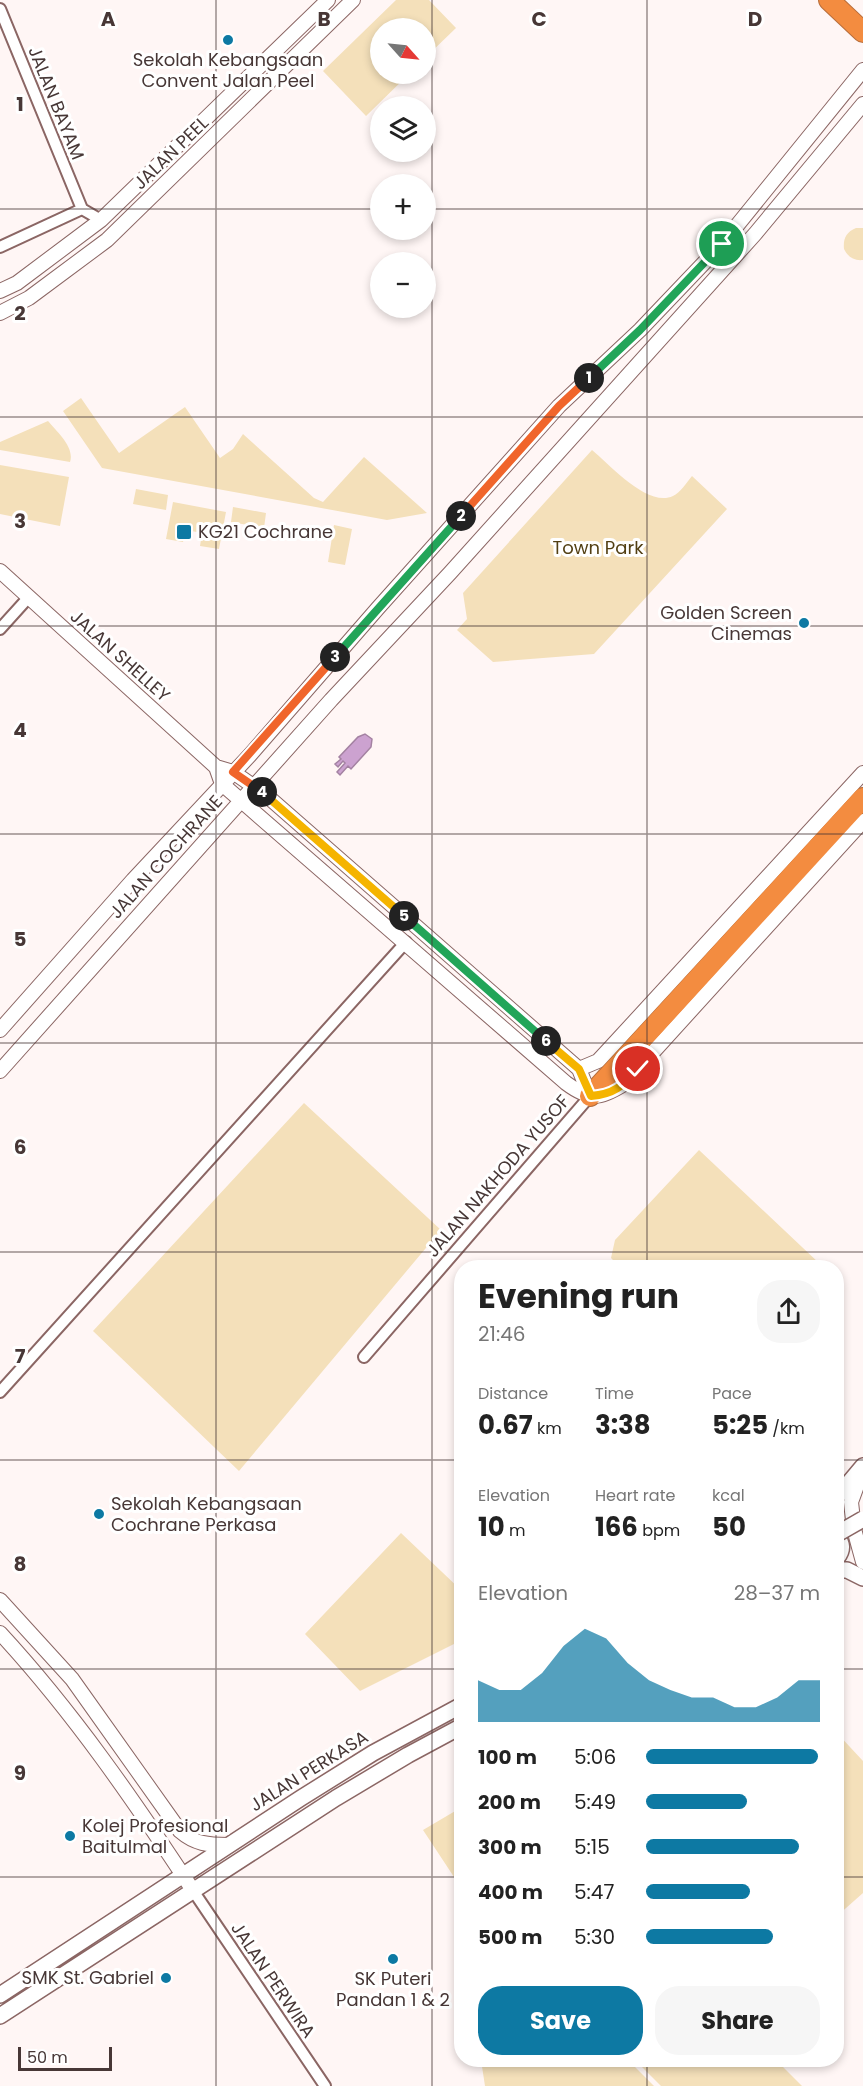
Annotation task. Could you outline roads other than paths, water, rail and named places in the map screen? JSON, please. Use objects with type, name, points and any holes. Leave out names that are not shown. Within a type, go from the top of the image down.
[{"type":"highway","points":[[829,0],[863,32]]},
{"type":"highway","points":[[849,0],[863,14]]},
{"type":"highway","points":[[591,1096],[863,798]]},
{"type":"main road","points":[[844,1489],[863,1468]]},
{"type":"main road","points":[[844,1530],[863,1519]]},
{"type":"main road","points":[[844,1570],[863,1578]]},
{"type":"main road","name":"JALAN PERKASA","points":[[0,1995],[373,1753],[454,1709]]},
{"type":"main road","name":"JALAN PERKASA","points":[[0,2016],[375,1774],[454,1730]]},
{"type":"street","name":"JALAN PEEL","points":[[0,291],[17,283],[101,220],[328,0]]},
{"type":"street","name":"JALAN PEEL","points":[[0,313],[29,298],[107,240],[353,0]]},
{"type":"street","name":"JALAN BAYAM","points":[[0,9],[82,209]]},
{"type":"street","name":"JALAN COCHRANE","points":[[0,1030],[559,406],[640,330],[722,244],[863,70]]},
{"type":"street","name":"JALAN COCHRANE","points":[[0,1071],[254,786],[450,573],[747,243],[863,104]]},
{"type":"street","points":[[0,247],[82,209],[101,220]]},
{"type":"street","name":"JALAN SHELLEY","points":[[0,572],[216,767]]},
{"type":"street","points":[[0,629],[28,598]]},
{"type":"street","points":[[216,767],[233,772],[254,786],[583,1068],[591,1096],[578,1093],[566,1083],[241,801],[222,784],[216,767]]},
{"type":"street","points":[[583,1068],[598,1061],[863,773]]},
{"type":"street","name":"JALAN NAKHODA YUSOF","points":[[364,1357],[591,1096],[607,1095],[624,1083],[863,821]]},
{"type":"street","points":[[0,1392],[406,942]]},
{"type":"street","points":[[863,1468],[851,1502],[854,1529],[863,1562]]},
{"type":"street","points":[[0,1600],[78,1688],[180,1831],[197,1842],[207,1845],[228,1845]]},
{"type":"street","points":[[0,1633],[32,1668],[92,1745],[194,1892]]},
{"type":"street","name":"JALAN PERWIRA","points":[[194,1892],[325,2086]]},
{"type":"place","name":"Sekolah Kebangsaan Convent Jalan Peel","points":[[228,40]]},
{"type":"place","name":"KG21 Cochrane","points":[[184,532]]},
{"type":"place","name":"Golden Screen Cinemas","points":[[804,623]]},
{"type":"place","name":"Sekolah Kebangsaan Cochrane Perkasa","points":[[99,1514]]},
{"type":"place","name":"Kolej Profesional Baitulmal","points":[[70,1836]]},
{"type":"place","name":"SK Puteri Pandan 1 & 2","points":[[393,1959]]},
{"type":"place","name":"SMK St. Gabriel","points":[[166,1978]]},
{"type":"park label","name":"Town Park","points":[[598,548]]}]
